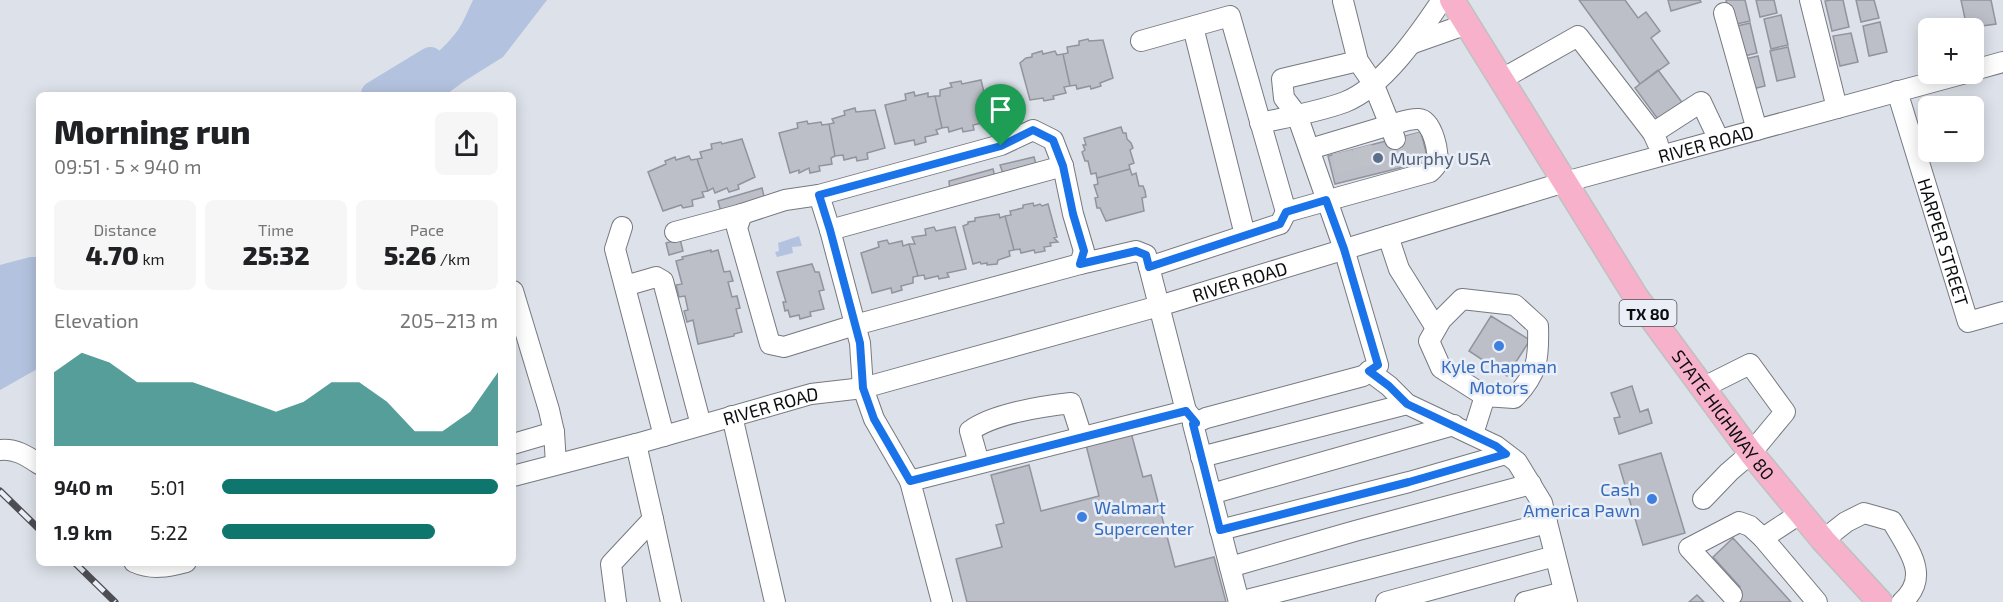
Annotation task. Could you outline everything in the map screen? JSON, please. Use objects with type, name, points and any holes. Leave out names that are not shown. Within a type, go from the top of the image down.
[{"type":"main road","name":"STATE HIGHWAY 80","points":[[1452,0],[1636,297],[1752,453],[1823,540],[1880,602]]},
{"type":"street","points":[[1260,123],[1347,101],[1373,83],[1413,42],[1442,0]]},
{"type":"street","points":[[1810,0],[1837,108]]},
{"type":"street","points":[[1343,1],[1358,61],[1401,130]]},
{"type":"street","points":[[1724,13],[1757,130]]},
{"type":"street","points":[[1141,41],[1230,16],[1286,212],[1280,224],[1149,267]]},
{"type":"street","points":[[1413,42],[1467,24]]},
{"type":"street","points":[[1193,27],[1245,235]]},
{"type":"street","points":[[1502,79],[1578,36],[1653,133],[1663,155]]},
{"type":"street","points":[[910,481],[1082,437],[1191,417],[1206,418],[1363,376],[1378,365],[1344,249],[1297,115],[1284,98],[1282,79],[1358,61]]},
{"type":"street","points":[[1984,67],[2003,62]]},
{"type":"street","name":"RIVER ROAD","points":[[516,475],[811,394],[863,388],[1159,306],[1565,182],[1924,84]]},
{"type":"street","name":"HARPER STREET","points":[[1897,91],[1968,322],[2003,312]]},
{"type":"street","points":[[1653,133],[1701,102],[1719,140]]},
{"type":"street","points":[[1286,212],[1326,200],[1350,187],[1371,181],[1411,171],[1430,172],[1436,166],[1438,158],[1431,128],[1427,122],[1419,119],[1401,130],[1340,146],[1310,149]]},
{"type":"street","points":[[675,232],[785,200],[819,195],[1001,146],[1033,130],[1053,140],[1063,166],[1073,214],[1084,251],[1080,264]]},
{"type":"street","points":[[830,230],[1063,166]]},
{"type":"street","points":[[819,195],[860,343],[863,388],[874,419],[910,481],[942,602]]},
{"type":"street","points":[[742,214],[737,228],[770,344],[784,345],[1113,256],[1136,251],[1146,255],[1239,602],[1547,523]]},
{"type":"street","points":[[622,227],[615,249],[664,436]]},
{"type":"street","points":[[1388,236],[1399,269],[1436,328]]},
{"type":"street","points":[[625,286],[656,278],[663,281],[702,425]]},
{"type":"street","points":[[1462,299],[1515,305],[1538,326],[1539,355],[1527,385],[1514,398],[1485,396],[1441,368],[1429,341],[1441,320],[1462,299]]},
{"type":"street","points":[[516,301],[554,432],[556,464]]},
{"type":"street","points":[[1702,388],[1750,364],[1785,412],[1752,453],[1729,471],[1703,499]]},
{"type":"street","points":[[1369,371],[1407,404],[1496,446],[1517,462],[1542,503],[1565,597],[1525,602]]},
{"type":"street","points":[[1473,434],[1485,396]]},
{"type":"street","points":[[979,463],[970,431],[979,424],[1043,406],[1071,403],[1082,437]]},
{"type":"street","points":[[1201,457],[1407,404]]},
{"type":"street","points":[[732,416],[775,602]]},
{"type":"street","points":[[1211,494],[1454,425]]},
{"type":"street","points":[[516,443],[554,432]]},
{"type":"street","points":[[636,444],[671,602]]},
{"type":"street","points":[[0,450],[6,449],[25,455],[36,462]]},
{"type":"street","points":[[1220,530],[1409,482],[1506,454]]},
{"type":"street","points":[[1230,567],[1531,484]]},
{"type":"street","points":[[1763,538],[1801,513]]},
{"type":"street","points":[[1823,540],[1846,522],[1864,513],[1892,521],[1917,566],[1917,582],[1911,595],[1902,602]]},
{"type":"street","points":[[616,602],[611,564],[653,519]]},
{"type":"street","points":[[1732,595],[1689,548],[1739,522],[1750,526],[1763,538],[1816,602]]},
{"type":"street","points":[[1386,602],[1555,556]]},
{"type":"street","points":[[141,566],[156,568],[166,566]]},
{"type":"water","points":[[473,0],[547,0],[503,57],[450,92],[380,92],[441,49],[458,30]]},
{"type":"water","points":[[799,236],[802,246],[792,247],[793,253],[777,257],[775,252],[779,251],[778,243]]},
{"type":"water","points":[[36,257],[36,370],[0,390],[0,265]]},
{"type":"building","points":[[1579,0],[1625,0],[1638,18],[1646,12],[1660,31],[1651,38],[1669,63],[1640,84]]},
{"type":"building","points":[[1668,0],[1700,0],[1701,2],[1671,11]]},
{"type":"building","points":[[1726,0],[1745,0],[1750,21],[1732,25]]},
{"type":"building","points":[[1756,0],[1774,0],[1777,13],[1760,17]]},
{"type":"building","points":[[1843,0],[1849,27],[1832,31],[1825,1]]},
{"type":"building","points":[[1856,0],[1874,0],[1879,18],[1861,22]]},
{"type":"building","points":[[1961,0],[1991,0],[1996,24],[1984,26],[1984,18],[1965,18]]},
{"type":"building","points":[[1781,15],[1788,45],[1771,49],[1764,19]]},
{"type":"building","points":[[1880,22],[1887,52],[1869,56],[1863,26]]},
{"type":"building","points":[[1750,23],[1757,53],[1740,57],[1733,27]]},
{"type":"building","points":[[1851,33],[1858,62],[1840,66],[1833,36]]},
{"type":"building","points":[[1088,39],[1089,41],[1103,40],[1113,78],[1100,83],[1101,86],[1077,89],[1076,85],[1070,86],[1063,54],[1068,53],[1067,47],[1079,45],[1079,41]]},
{"type":"building","points":[[1788,47],[1795,77],[1777,81],[1770,51]]},
{"type":"building","points":[[1042,51],[1043,54],[1055,51],[1057,55],[1063,54],[1070,86],[1064,87],[1066,93],[1053,96],[1054,99],[1030,100],[1020,63],[1032,57],[1032,54]]},
{"type":"building","points":[[1758,56],[1765,86],[1748,90],[1741,60]]},
{"type":"building","points":[[1658,70],[1684,105],[1660,122],[1635,88]]},
{"type":"building","points":[[981,80],[991,121],[973,125],[974,130],[963,132],[962,128],[949,132],[948,127],[942,128],[935,96],[940,96],[940,90],[952,87],[950,83],[961,81],[962,84]]},
{"type":"building","points":[[914,92],[915,96],[928,93],[928,97],[935,96],[942,128],[936,130],[938,134],[925,137],[926,142],[915,145],[914,140],[895,144],[885,105],[906,100],[905,94]]},
{"type":"building","points":[[855,108],[856,112],[875,110],[885,148],[867,153],[868,159],[857,161],[856,157],[844,160],[843,155],[835,156],[829,124],[834,123],[832,119],[845,115],[844,111]]},
{"type":"building","points":[[807,121],[808,124],[821,122],[822,125],[829,124],[835,156],[831,158],[832,164],[819,166],[820,171],[810,173],[809,168],[799,173],[799,170],[790,173],[779,133],[798,128],[797,123]]},
{"type":"building","points":[[1121,127],[1133,148],[1130,150],[1134,163],[1129,165],[1130,169],[1097,178],[1096,173],[1091,174],[1088,161],[1085,161],[1082,152],[1085,150],[1083,145],[1086,145],[1084,138]]},
{"type":"building","name":"Murphy USA","points":[[1421,132],[1428,161],[1335,184],[1328,156]]},
{"type":"building","points":[[742,139],[755,177],[738,185],[739,189],[729,192],[727,188],[715,193],[713,188],[708,191],[697,159],[702,158],[700,152],[712,149],[711,144]]},
{"type":"building","points":[[689,156],[691,160],[697,159],[708,191],[702,192],[704,197],[692,200],[693,206],[683,208],[681,205],[663,211],[648,172],[675,157],[676,160]]},
{"type":"building","points":[[1034,157],[1037,168],[1004,176],[1000,165]]},
{"type":"building","points":[[993,169],[996,182],[950,193],[949,181]]},
{"type":"building","points":[[1130,169],[1132,175],[1136,173],[1139,186],[1143,186],[1145,191],[1146,197],[1142,198],[1144,211],[1106,221],[1100,208],[1097,208],[1095,198],[1098,197],[1094,185],[1098,184],[1097,178]]},
{"type":"building","points":[[762,188],[765,201],[721,212],[718,201]]},
{"type":"building","points":[[1033,203],[1034,206],[1048,204],[1057,237],[1054,238],[1058,242],[1044,247],[1045,251],[1035,253],[1034,250],[1021,253],[1020,249],[1014,250],[1005,216],[1011,215],[1010,211]]},
{"type":"building","points":[[999,214],[1000,218],[1005,216],[1014,250],[1009,251],[1010,256],[998,260],[997,264],[987,265],[987,263],[981,264],[980,262],[973,264],[963,226],[975,221],[975,218]]},
{"type":"building","points":[[934,227],[936,231],[955,227],[966,269],[947,273],[949,277],[939,279],[938,276],[925,279],[924,275],[918,276],[909,244],[915,244],[912,237],[926,235],[925,229]]},
{"type":"building","points":[[680,239],[683,251],[669,255],[666,243]]},
{"type":"building","points":[[887,240],[889,244],[902,241],[903,246],[909,244],[918,276],[913,277],[913,283],[901,286],[902,290],[892,293],[891,288],[872,293],[861,253],[879,247],[878,242]]},
{"type":"building","points":[[711,250],[711,252],[718,250],[724,272],[730,271],[733,281],[728,282],[732,297],[737,296],[740,308],[736,309],[742,332],[698,344],[693,320],[687,322],[684,311],[688,310],[685,296],[679,297],[676,285],[682,284],[676,261],[683,259],[682,257]]},
{"type":"building","points":[[812,264],[815,272],[819,272],[824,290],[819,291],[824,309],[810,312],[811,316],[800,319],[799,315],[790,317],[788,310],[785,311],[783,302],[786,302],[777,272]]},
{"type":"building","name":"Kyle Chapman Motors","points":[[1491,316],[1530,340],[1507,376],[1469,351]]},
{"type":"building","points":[[1632,386],[1640,412],[1648,409],[1652,423],[1619,434],[1614,418],[1620,417],[1611,393]]},
{"type":"building","name":"Walmart Supercenter","points":[[1130,429],[1143,477],[1151,475],[1175,567],[1214,557],[1226,602],[967,602],[956,559],[1002,547],[996,525],[1004,523],[991,475],[1029,465],[1041,511],[1099,496],[1085,441]]},
{"type":"building","name":"Cash America Pawn","points":[[1661,453],[1685,533],[1643,545],[1619,465]]},
{"type":"building","points":[[1733,538],[1791,602],[1724,602],[1740,587],[1713,557]]},
{"type":"building","points":[[1697,595],[1704,602],[1689,602]]},
{"type":"waterway","points":[[377,92],[430,60]]},
{"type":"tunnel","points":[[1410,135],[1418,163]]},
{"type":"tunnel","points":[[1395,139],[1401,168]]},
{"type":"tunnel","points":[[1362,147],[1369,175]]},
{"type":"tunnel","points":[[1342,152],[1349,181]]},
{"type":"railway","points":[[0,491],[36,526]]},
{"type":"railway","points":[[78,566],[115,602]]},
{"type":"place","name":"Murphy USA","points":[[1378,158]]},
{"type":"place","name":"Kyle Chapman Motors","points":[[1499,346]]},
{"type":"place","name":"Cash America Pawn","points":[[1652,499]]},
{"type":"place","name":"Walmart Supercenter","points":[[1082,517]]},
{"type":"route","points":[[1033,130],[1053,140],[1063,166],[1073,214],[1084,251],[1080,264],[1136,251],[1146,255],[1149,267],[1280,224],[1286,212],[1326,200],[1344,249],[1378,365],[1369,371],[1407,404],[1496,446],[1506,454],[1409,482],[1220,530],[1193,424],[1196,423],[1186,411],[910,481],[874,419],[863,388],[860,343],[819,195],[1001,146],[1033,130]]}]
